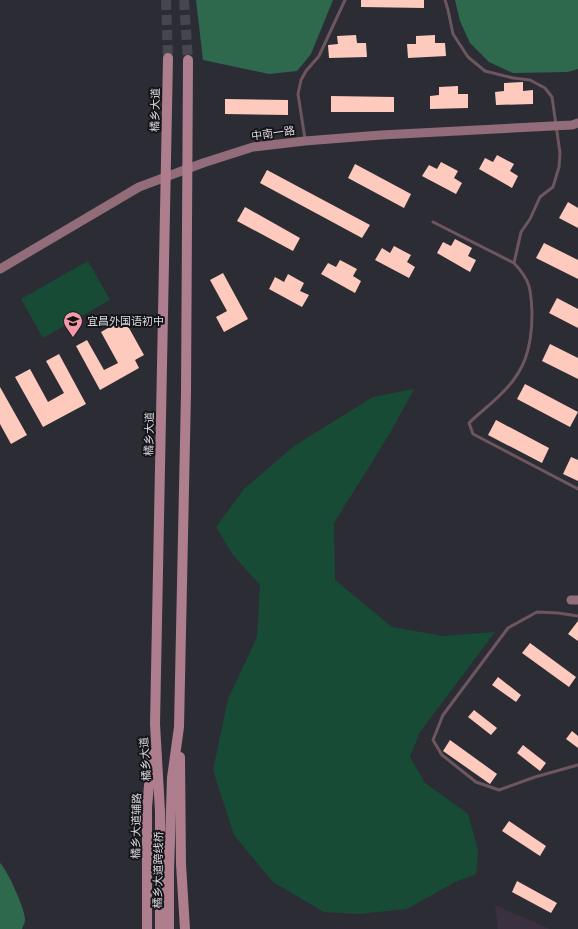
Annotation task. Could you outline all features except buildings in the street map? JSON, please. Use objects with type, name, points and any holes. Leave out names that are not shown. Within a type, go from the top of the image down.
[{"type":"main road","name":"橘乡大道","points":[[160,811],[154,724],[168,58]]},
{"type":"main road","points":[[185,929],[179,727],[186,393],[188,60]]},
{"type":"main road","name":"橘乡大道辅路","points":[[147,929],[147,807],[154,724]]},
{"type":"main road","name":"橘乡大道跨线桥","points":[[170,929],[169,871],[172,778],[179,727]]},
{"type":"main road","name":"橘乡大道跨线桥","points":[[160,811],[160,929]]},
{"type":"street","name":"中南一路","points":[[0,269],[139,187],[203,162],[253,147],[381,135],[556,126],[578,123]]},
{"type":"lane","points":[[305,141],[298,94],[301,80],[306,71],[319,56],[345,0]]},
{"type":"lane","points":[[445,0],[452,34],[468,57],[485,71],[513,78],[530,80],[545,88],[552,97],[560,153],[559,167],[553,187],[540,197],[522,232],[514,263]]},
{"type":"lane","points":[[433,222],[514,263],[522,271],[531,290],[532,327],[528,352],[520,372],[500,396],[469,423],[473,434],[578,489]]},
{"type":"lane","points":[[578,616],[537,612],[508,628],[443,715],[433,740],[442,755],[476,782],[499,790],[578,764]]},
{"type":"shaded area","points":[[495,905],[550,929],[498,929]]},
{"type":"green space","points":[[196,0],[333,0],[311,54],[297,71],[269,74],[203,60]]},
{"type":"green space","points":[[455,0],[578,0],[578,69],[568,72],[513,73],[489,62],[470,43],[460,21]]},
{"type":"green space","points":[[88,261],[110,300],[43,338],[21,299]]},
{"type":"green space","points":[[414,389],[390,433],[334,523],[335,580],[392,627],[443,636],[495,632],[420,732],[410,757],[425,783],[468,814],[478,850],[476,874],[455,882],[407,909],[358,914],[324,912],[273,882],[234,835],[213,770],[228,699],[257,637],[260,585],[233,555],[216,527],[244,489],[294,446],[373,397]]},
{"type":"green space","points":[[0,863],[11,881],[22,908],[25,920],[22,929],[0,929]]},
{"type":"tunnel","points":[[166,0],[168,58]]},
{"type":"tunnel","points":[[184,0],[188,60]]},
{"type":"place","name":"宜昌外国语初中","points":[[73,338]]}]
